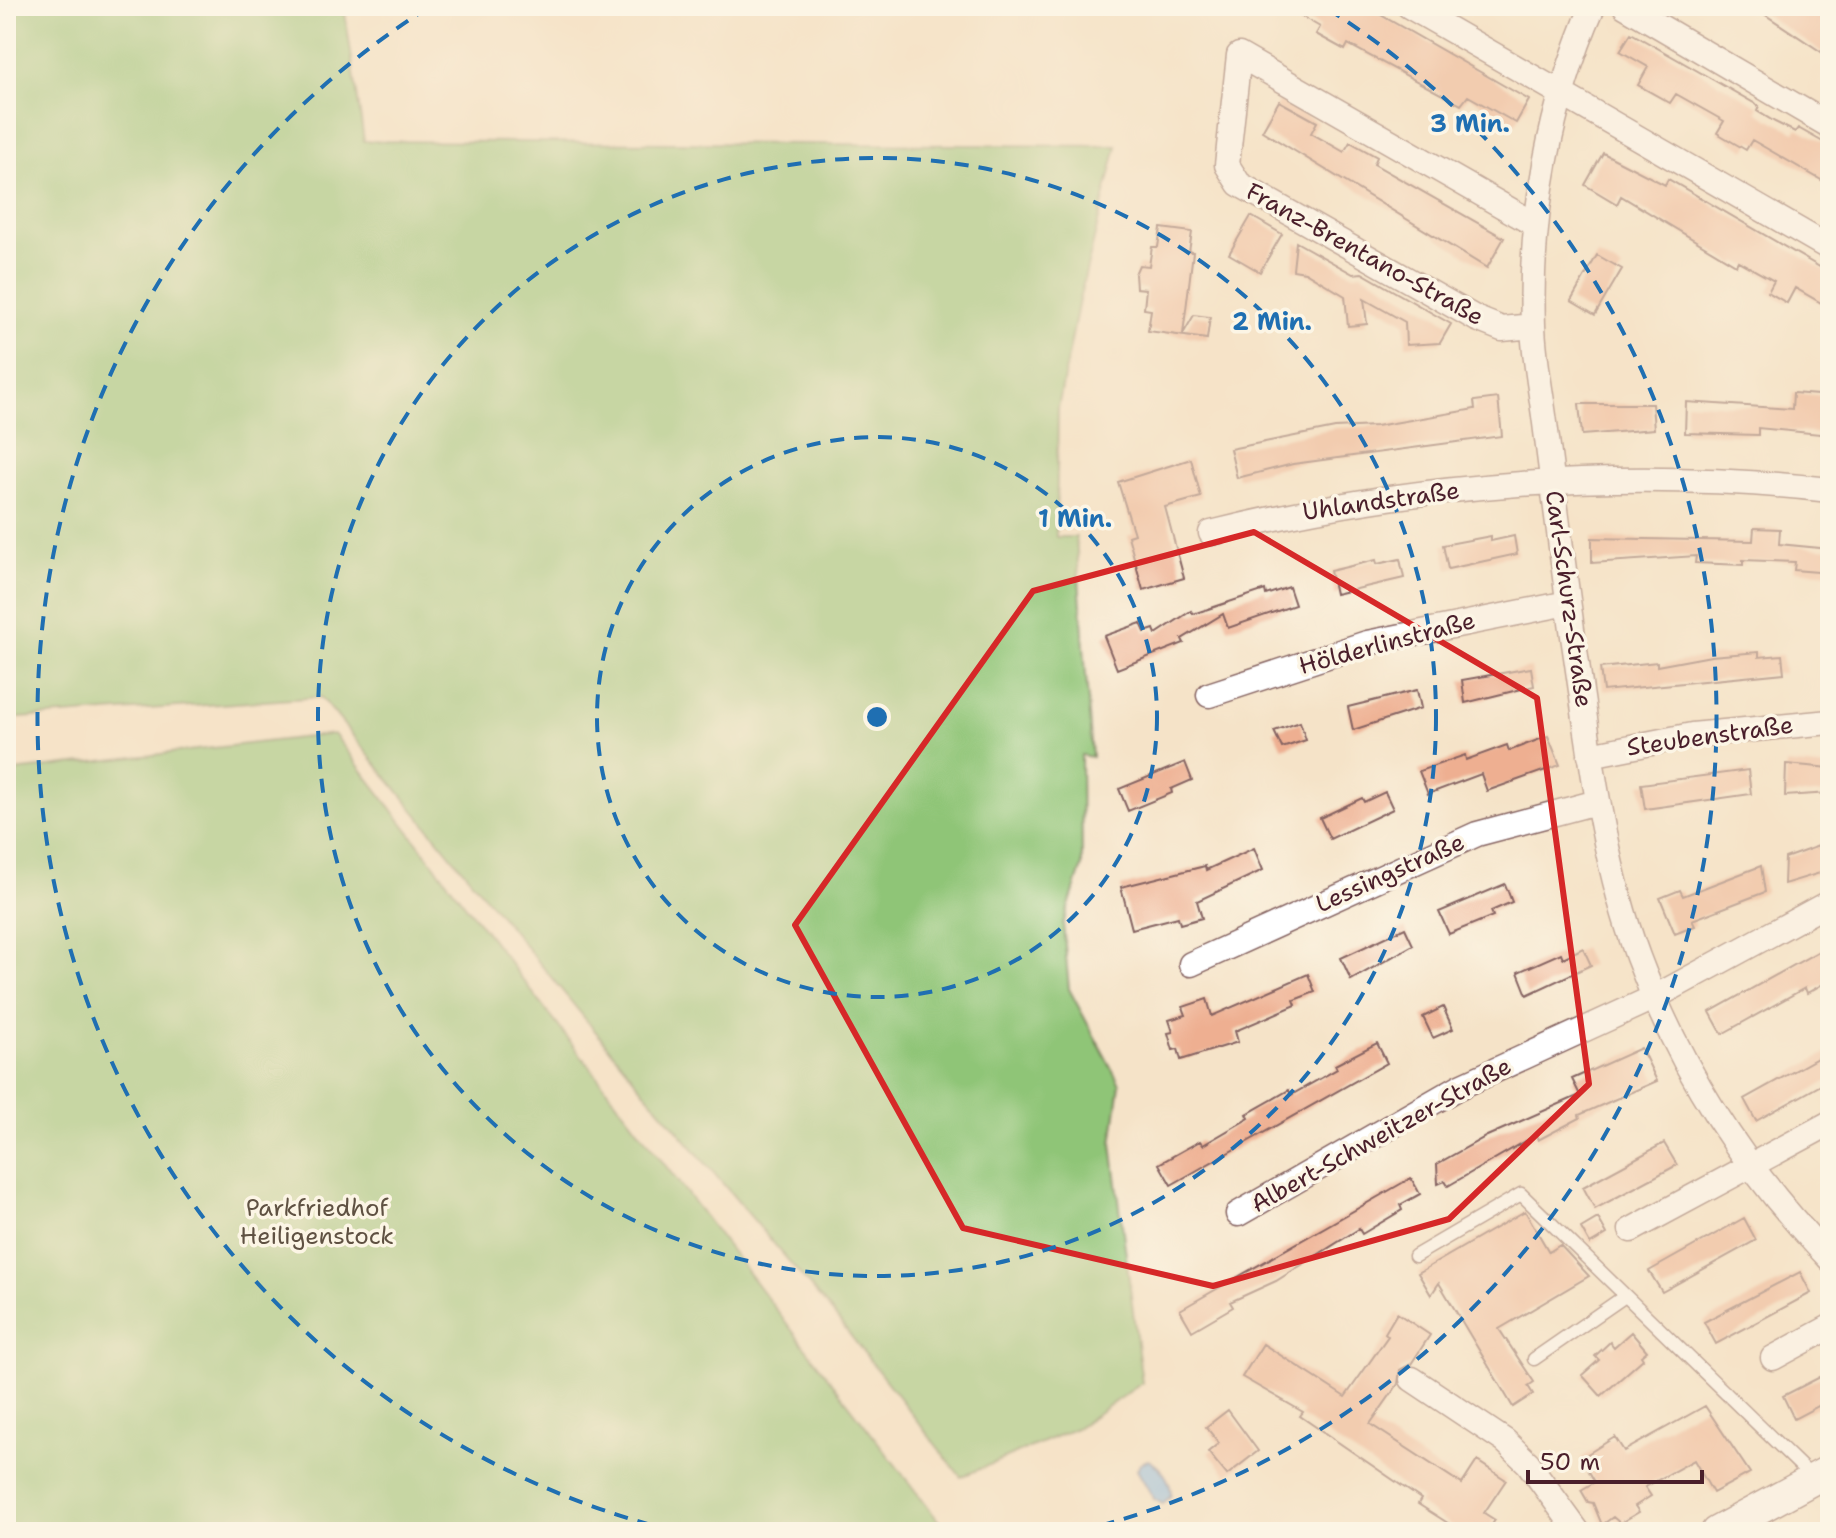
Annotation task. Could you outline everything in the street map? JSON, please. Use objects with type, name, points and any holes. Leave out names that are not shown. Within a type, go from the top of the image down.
[{"type":"street","points":[[1409,6],[1829,244]]},
{"type":"street","name":"Carl-Schurz-Straße","points":[[1593,6],[1561,94],[1536,225],[1533,326],[1597,802],[1611,871],[1655,997],[1704,1097],[1749,1166],[1830,1259]]},
{"type":"street","points":[[1625,6],[1830,126]]},
{"type":"street","name":"Franz-Brentano-Straße","points":[[1533,326],[1502,329],[1477,319],[1239,184],[1227,165],[1239,55],[1536,225]]},
{"type":"street","name":"Uhlandstraße","points":[[1211,533],[1325,506],[1380,497],[1553,484],[1732,482],[1830,490]]},
{"type":"street","name":"Hölderlinstraße","points":[[1209,695],[1367,643],[1568,603]]},
{"type":"street","name":"Steubenstraße","points":[[1590,755],[1692,735],[1830,722]]},
{"type":"street","name":"Lessingstraße","points":[[1191,964],[1477,834],[1597,802]]},
{"type":"street","name":"Albert-Schweitzer-Straße","points":[[1238,1214],[1461,1086],[1655,997],[1830,902]]},
{"type":"street","points":[[1631,1230],[1830,1123]]},
{"type":"street","points":[[1773,1358],[1830,1327]]},
{"type":"street","points":[[1412,1379],[1505,1441],[1528,1463],[1578,1532]]},
{"type":"street","points":[[1716,1532],[1751,1524],[1822,1474]]},
{"type":"lane","points":[[1415,1256],[1521,1194],[1625,1296],[1822,1474]]},
{"type":"lane","points":[[1534,1359],[1625,1296]]},
{"type":"highlighted area","points":[[1254,532],[1537,698],[1589,1084],[1449,1219],[1213,1286],[963,1228],[795,925],[1033,591]]},
{"type":"green space","points":[[6,6],[344,6],[364,141],[1117,146],[1079,300],[1058,408],[1056,537],[1076,537],[1092,757],[1081,755],[1082,866],[1063,924],[1069,989],[1120,1084],[1112,1144],[1142,1383],[1076,1428],[961,1477],[832,1312],[656,1105],[321,697],[6,719]]},
{"type":"green space","name":"Parkfriedhof Heiligenstock","points":[[334,734],[947,1532],[6,1532],[6,772]]},
{"type":"water","points":[[1148,1460],[1161,1470],[1169,1484],[1171,1495],[1163,1504],[1154,1499],[1137,1470],[1140,1463]]},
{"type":"building","points":[[1284,6],[1365,6],[1529,100],[1516,123],[1468,96],[1461,105],[1348,44],[1345,50],[1316,34],[1320,27]]},
{"type":"building","points":[[1752,6],[1830,6],[1830,41],[1823,53]]},
{"type":"building","points":[[1631,33],[1759,106],[1757,111],[1775,122],[1795,132],[1798,128],[1830,146],[1830,185],[1752,140],[1746,150],[1717,133],[1724,121],[1676,94],[1670,103],[1638,85],[1648,67],[1620,51]]},
{"type":"building","points":[[1279,101],[1317,122],[1311,133],[1344,152],[1350,142],[1377,157],[1374,164],[1504,238],[1487,268],[1262,131]]},
{"type":"building","points":[[1603,153],[1665,185],[1668,179],[1830,273],[1830,308],[1795,288],[1787,303],[1768,292],[1774,281],[1738,261],[1736,265],[1621,196],[1617,204],[1585,185]]},
{"type":"building","points":[[1251,216],[1282,234],[1260,272],[1229,254]]},
{"type":"building","points":[[1161,228],[1192,232],[1189,252],[1193,252],[1183,334],[1194,315],[1210,317],[1207,339],[1148,331],[1151,310],[1144,309],[1146,289],[1136,288],[1135,274],[1139,265],[1149,266],[1152,247],[1158,247]]},
{"type":"building","points":[[1296,242],[1353,274],[1362,273],[1451,324],[1440,343],[1406,345],[1405,322],[1364,299],[1367,324],[1348,326],[1345,296],[1305,272],[1293,270]]},
{"type":"building","points":[[1597,255],[1622,269],[1595,315],[1571,301]]},
{"type":"building","points":[[1793,393],[1830,396],[1830,435],[1758,428],[1758,435],[1685,433],[1686,402],[1792,409]]},
{"type":"building","points":[[1498,398],[1502,436],[1293,464],[1237,478],[1230,449],[1335,428],[1376,426],[1475,409],[1474,401]]},
{"type":"building","points":[[1579,404],[1652,404],[1654,429],[1582,435]]},
{"type":"building","points":[[1191,459],[1201,497],[1165,507],[1184,578],[1143,590],[1128,536],[1134,534],[1118,482]]},
{"type":"building","points":[[1754,528],[1780,529],[1779,544],[1830,549],[1830,573],[1794,570],[1795,562],[1743,560],[1743,565],[1695,563],[1696,556],[1592,563],[1592,538],[1753,541]]},
{"type":"building","points":[[1491,536],[1491,541],[1514,536],[1517,554],[1448,569],[1443,545]]},
{"type":"building","points":[[1400,559],[1404,578],[1335,594],[1330,571],[1376,560],[1377,564]]},
{"type":"building","points":[[1289,587],[1295,605],[1228,628],[1223,614],[1182,639],[1184,643],[1117,669],[1104,636],[1141,623],[1145,632],[1154,629],[1156,634],[1191,611],[1193,614],[1265,590],[1266,595]]},
{"type":"building","points":[[1759,652],[1759,657],[1782,655],[1784,673],[1603,691],[1600,668],[1657,662],[1657,666],[1711,656]]},
{"type":"building","points":[[1531,668],[1534,686],[1465,703],[1462,680]]},
{"type":"building","points":[[1417,690],[1421,708],[1353,730],[1348,707]]},
{"type":"building","points":[[1300,722],[1306,740],[1282,748],[1274,731]]},
{"type":"building","points":[[1548,736],[1560,765],[1487,791],[1481,774],[1428,794],[1419,771],[1465,755],[1466,760],[1507,745],[1509,751]]},
{"type":"building","points":[[1185,762],[1192,780],[1171,789],[1172,793],[1128,811],[1119,789]]},
{"type":"building","points":[[1786,764],[1830,768],[1830,793],[1785,796]]},
{"type":"building","points":[[1748,770],[1751,794],[1645,809],[1641,784]]},
{"type":"building","points":[[1385,792],[1393,809],[1330,839],[1320,818],[1362,798],[1364,802]]},
{"type":"building","points":[[1830,842],[1830,870],[1784,884],[1785,858]]},
{"type":"building","points":[[1254,848],[1263,870],[1197,901],[1202,918],[1180,924],[1178,917],[1132,929],[1121,887],[1205,866],[1206,870]]},
{"type":"building","points":[[1761,866],[1765,892],[1692,920],[1695,926],[1675,934],[1660,898],[1680,890],[1683,896]]},
{"type":"building","points":[[1505,884],[1512,902],[1491,911],[1493,916],[1449,934],[1439,912]]},
{"type":"building","points":[[1405,928],[1413,945],[1351,980],[1341,958]]},
{"type":"building","points":[[1830,945],[1830,980],[1807,993],[1805,988],[1722,1034],[1710,1012]]},
{"type":"building","points":[[1583,948],[1591,965],[1527,995],[1518,972],[1561,953],[1563,958]]},
{"type":"building","points":[[1308,974],[1315,992],[1294,1000],[1296,1005],[1235,1031],[1238,1042],[1181,1060],[1178,1049],[1173,1050],[1168,1033],[1173,1032],[1169,1020],[1186,1015],[1183,1007],[1207,999],[1212,1016]]},
{"type":"building","points":[[1443,1007],[1453,1029],[1433,1038],[1423,1017]]},
{"type":"building","points":[[1377,1043],[1387,1063],[1171,1185],[1159,1164],[1200,1141],[1203,1145],[1249,1118],[1247,1114],[1289,1090],[1291,1095],[1337,1069],[1335,1065]]},
{"type":"building","points":[[1641,1048],[1657,1081],[1579,1115],[1580,1118],[1538,1140],[1536,1135],[1448,1186],[1445,1181],[1438,1184],[1437,1164],[1487,1136],[1580,1095],[1572,1079]]},
{"type":"building","points":[[1830,1051],[1830,1080],[1756,1121],[1744,1099]]},
{"type":"building","points":[[1664,1143],[1677,1165],[1595,1209],[1583,1187]]},
{"type":"building","points":[[1411,1178],[1420,1194],[1400,1205],[1402,1210],[1362,1234],[1359,1229],[1276,1281],[1230,1302],[1233,1307],[1192,1331],[1180,1310]]},
{"type":"building","points":[[1525,1211],[1549,1252],[1560,1245],[1589,1276],[1499,1329],[1534,1382],[1528,1386],[1533,1394],[1513,1407],[1439,1283],[1431,1295],[1418,1273]]},
{"type":"building","points":[[1598,1218],[1607,1234],[1590,1244],[1581,1228]]},
{"type":"building","points":[[1744,1218],[1756,1240],[1662,1292],[1649,1271]]},
{"type":"building","points":[[1800,1272],[1811,1293],[1716,1344],[1704,1322]]},
{"type":"building","points":[[1397,1313],[1430,1335],[1411,1364],[1400,1370],[1398,1384],[1370,1424],[1462,1484],[1477,1461],[1506,1480],[1484,1513],[1495,1520],[1487,1532],[1462,1532],[1418,1504],[1421,1499],[1300,1416],[1303,1412],[1242,1377],[1263,1344],[1345,1397],[1388,1336],[1385,1333]]},
{"type":"building","points":[[1631,1332],[1647,1351],[1641,1356],[1643,1359],[1601,1396],[1582,1375],[1599,1360],[1595,1356],[1610,1342],[1614,1347]]},
{"type":"building","points":[[1830,1372],[1830,1400],[1794,1419],[1783,1396]]},
{"type":"building","points":[[1705,1406],[1750,1473],[1713,1493],[1694,1460],[1645,1487],[1651,1496],[1635,1506],[1639,1512],[1620,1523],[1613,1517],[1602,1525],[1593,1503],[1588,1502],[1581,1490],[1595,1482],[1581,1458],[1615,1437],[1624,1451]]},
{"type":"building","points":[[1228,1410],[1258,1451],[1227,1475],[1208,1452],[1219,1443],[1206,1427]]}]
